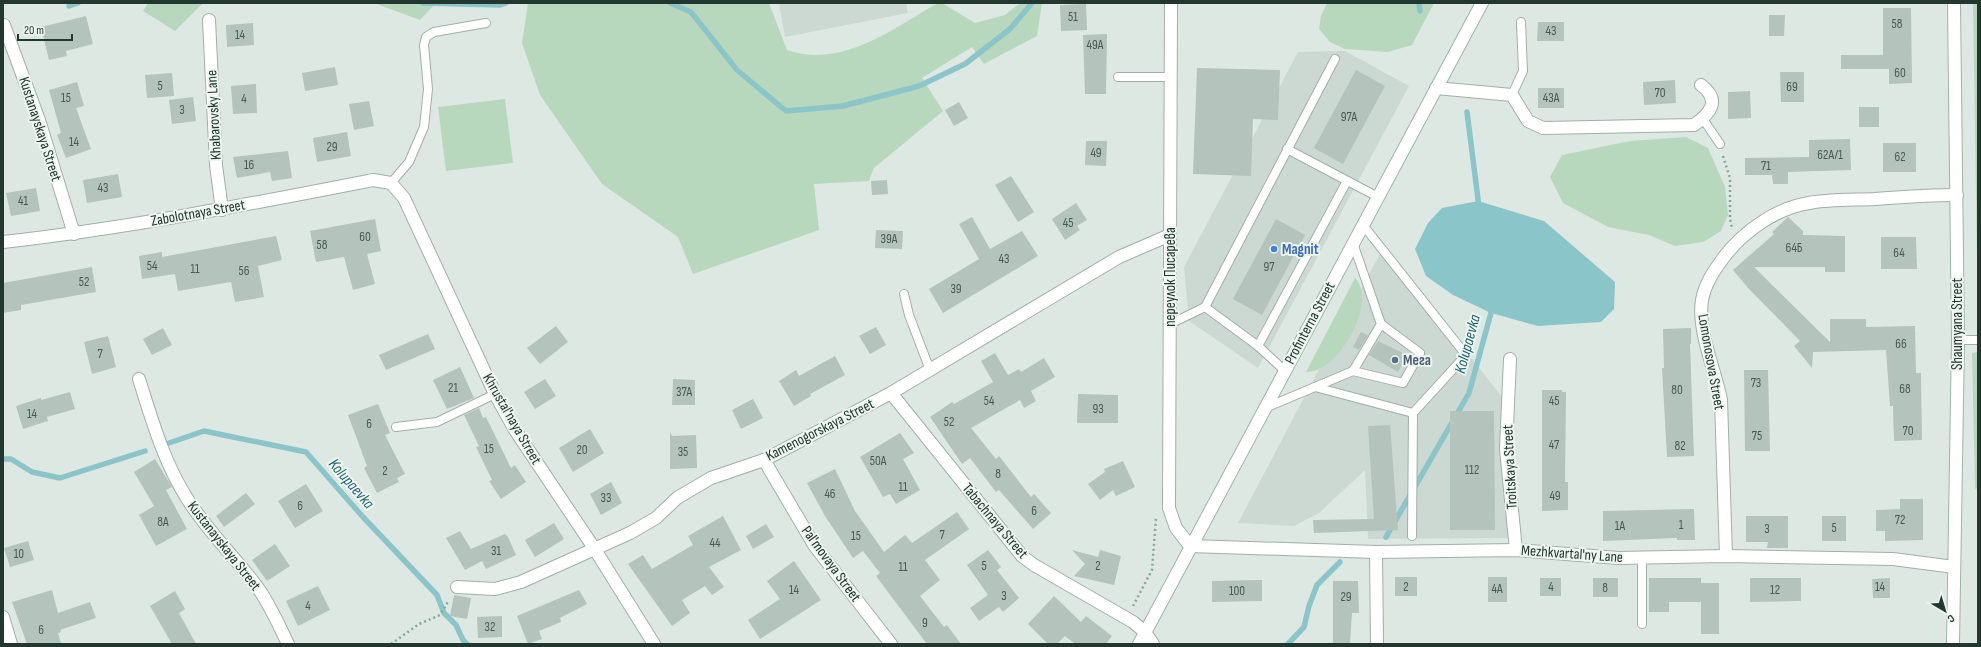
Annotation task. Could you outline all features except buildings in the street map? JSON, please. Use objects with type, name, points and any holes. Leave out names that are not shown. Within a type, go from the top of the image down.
[{"type":"street","name":"переулок Писарева","points":[[1171,3],[1169,508],[1176,528],[1190,546]]},
{"type":"street","name":"Profinterna Street","points":[[1139,644],[1284,370],[1482,3]]},
{"type":"street","name":"Shaumyana Street","points":[[1952,644],[1958,340],[1954,3]]},
{"type":"street","name":"Khabarovsky Lane","points":[[209,20],[216,165],[222,210]]},
{"type":"street","name":"Kustanayskaya Street","points":[[4,25],[39,120],[74,234]]},
{"type":"street","points":[[1436,88],[1512,95],[1528,121],[1543,128],[1694,125],[1703,118],[1710,109],[1713,98],[1710,92],[1701,85]]},
{"type":"street","name":"Zabolotnaya Street","points":[[3,242],[74,234],[222,210],[373,180],[391,183]]},
{"type":"street","name":"Khrustal'naya Street","points":[[391,183],[404,198],[495,394],[515,430],[594,548],[654,644]]},
{"type":"street","name":"Lomonosova Street","points":[[1726,556],[1721,400],[1717,378],[1701,319],[1702,300],[1706,283],[1736,242],[1767,219],[1792,207],[1808,203],[1957,195]]},
{"type":"street","name":"Kamenogorskaya Street","points":[[457,587],[495,589],[521,582],[630,533],[656,518],[678,498],[711,478],[764,460],[891,393],[1118,257],[1170,235]]},
{"type":"street","name":"Troitskaya Street","points":[[1510,359],[1506,449],[1516,550]]},
{"type":"street","name":"Kustanayskaya Street","points":[[139,379],[163,451],[186,499],[208,530],[258,588],[276,618],[288,644]]},
{"type":"street","name":"Tabachnaya Street","points":[[891,393],[1022,556],[1034,565],[1133,622],[1145,632],[1153,644]]},
{"type":"street","name":"Pal'movaya Street","points":[[764,460],[814,545],[890,644]]},
{"type":"street","name":"Mezhkvartal'ny Lane","points":[[1190,546],[1376,552],[1516,550],[1618,558],[1726,556],[1894,559],[1954,567]]},
{"type":"street","points":[[1376,552],[1377,644]]},
{"type":"street","points":[[3,617],[11,644]]},
{"type":"lane","points":[[1512,95],[1523,71],[1521,22]]},
{"type":"lane","points":[[391,183],[409,162],[424,127],[428,89],[424,45],[426,37],[434,32],[486,23]]},
{"type":"lane","points":[[1170,324],[1205,306],[1335,59]]},
{"type":"lane","points":[[1118,77],[1171,77]]},
{"type":"lane","points":[[1703,118],[1720,144]]},
{"type":"lane","points":[[1287,149],[1378,197]]},
{"type":"lane","points":[[1258,346],[1347,181]]},
{"type":"lane","points":[[1363,225],[1466,355],[1413,413],[1412,536]]},
{"type":"lane","points":[[1264,408],[1353,371],[1403,383],[1420,353],[1381,324],[1353,243]]},
{"type":"lane","points":[[904,294],[909,315],[930,370]]},
{"type":"lane","points":[[1205,306],[1258,346],[1284,370]]},
{"type":"lane","points":[[1353,371],[1381,324]]},
{"type":"lane","points":[[1958,340],[1978,340]]},
{"type":"lane","points":[[1315,387],[1413,413]]},
{"type":"lane","points":[[396,427],[437,422],[495,394]]},
{"type":"lane","points":[[1642,557],[1642,624]]},
{"type":"path","points":[[1720,144],[1730,178],[1730,219],[1736,242]]},
{"type":"path","points":[[1133,622],[1131,609],[1152,570],[1156,516]]},
{"type":"path","points":[[391,644],[419,624],[440,615],[447,606]]},
{"type":"shaded area","points":[[779,3],[906,3],[908,13],[785,37]]},
{"type":"shaded area","points":[[1345,51],[1409,86],[1258,368],[1189,321],[1184,267],[1298,52]]},
{"type":"shaded area","points":[[1384,246],[1502,397],[1508,538],[1368,539],[1365,470],[1319,513],[1294,526],[1238,523]]},
{"type":"green space","points":[[148,3],[203,3],[175,31],[143,11]]},
{"type":"green space","points":[[374,3],[436,3],[420,20]]},
{"type":"green space","points":[[528,3],[769,3],[787,50],[807,55],[827,54],[847,50],[866,43],[885,34],[938,3],[942,3],[975,23],[1005,15],[1020,3],[1042,3],[1037,36],[984,64],[972,47],[922,78],[943,111],[874,168],[869,181],[814,184],[819,230],[693,274],[678,237],[602,184],[540,95],[522,43]]},
{"type":"green space","points":[[1327,3],[1434,3],[1412,45],[1388,52],[1345,49],[1330,42],[1319,29],[1321,16]]},
{"type":"green space","points":[[1973,3],[1978,3],[1978,325]]},
{"type":"green space","points":[[505,99],[513,163],[446,171],[438,107]]},
{"type":"green space","points":[[1686,137],[1708,148],[1725,187],[1728,215],[1721,231],[1703,242],[1675,246],[1649,235],[1608,227],[1563,203],[1550,177],[1562,155],[1630,141]]},
{"type":"green space","points":[[1355,278],[1361,289],[1362,303],[1358,319],[1351,335],[1330,362],[1318,370],[1306,372]]},
{"type":"green space","points":[[1978,352],[1978,488],[1975,489],[1972,353]]},
{"type":"water","points":[[1478,201],[1544,221],[1615,282],[1614,309],[1601,322],[1538,326],[1491,313],[1453,295],[1426,276],[1415,249],[1428,223],[1442,208]]},
{"type":"waterway","points":[[69,6],[78,3]]},
{"type":"waterway","points":[[423,3],[500,5],[506,3]]},
{"type":"waterway","points":[[670,3],[691,12],[737,70],[786,111],[843,106],[919,86],[965,64],[1010,29],[1032,3]]},
{"type":"waterway","name":"Kolupaevka","points":[[1419,3],[1420,11]]},
{"type":"waterway","name":"Kolupaevka","points":[[1467,112],[1479,207]]},
{"type":"waterway","name":"Kolupaevka","points":[[1386,537],[1469,393],[1491,313],[1490,307]]},
{"type":"waterway","name":"Kolupaevka","points":[[166,444],[204,431],[306,452],[363,517],[437,595],[444,613],[456,625],[463,640],[467,644]]},
{"type":"waterway","name":"Kolupaevka","points":[[3,459],[11,459],[32,472],[60,478],[145,451]]},
{"type":"waterway","name":"Kolupaevka","points":[[1288,644],[1304,627],[1309,606],[1317,585],[1340,562]]},
{"type":"place","name":"Magnit","points":[[1274,249]]},
{"type":"place","name":"Мега","points":[[1395,360]]}]
